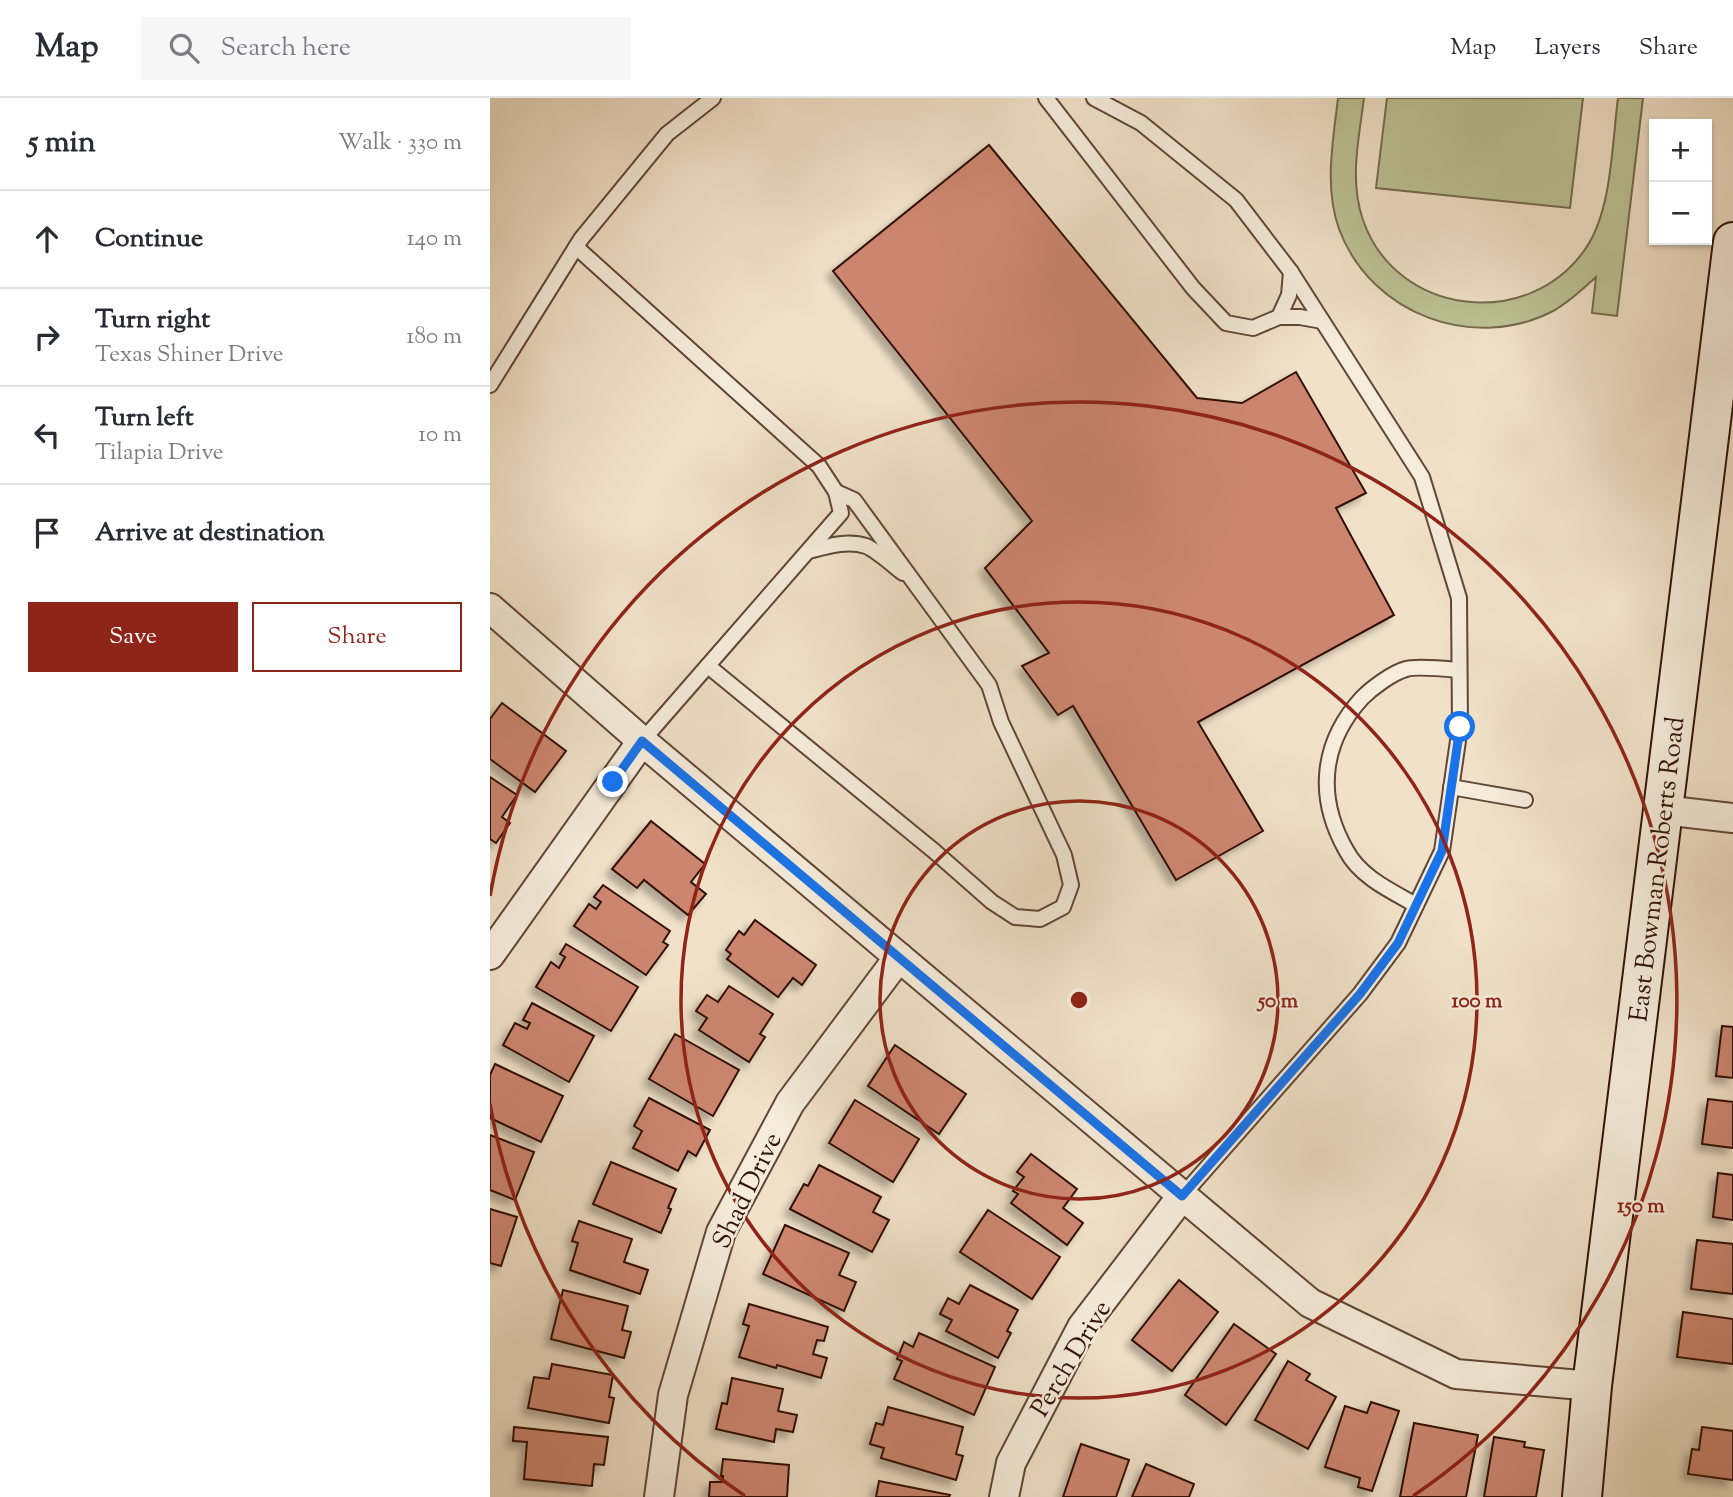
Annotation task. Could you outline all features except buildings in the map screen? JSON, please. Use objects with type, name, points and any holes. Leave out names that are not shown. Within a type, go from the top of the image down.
[{"type":"street","name":"East Bowman Roberts Road","points":[[1582,1497],[1592,1386],[1733,242]]},
{"type":"street","points":[[490,608],[642,741],[1310,1303],[1456,1374],[1592,1386]]},
{"type":"street","points":[[490,956],[642,741]]},
{"type":"street","points":[[1663,810],[1733,818]]},
{"type":"street","name":"Shad Drive","points":[[659,1497],[674,1395],[721,1232],[790,1104],[899,957]]},
{"type":"street","name":"Perch Drive","points":[[1004,1497],[1011,1462],[1082,1327],[1182,1196]]},
{"type":"lane","points":[[490,385],[576,247],[667,134],[713,98]]},
{"type":"lane","points":[[1046,98],[1193,288],[1226,323],[1253,328],[1279,317],[1322,321]]},
{"type":"lane","points":[[1094,98],[1141,123],[1236,200],[1291,272],[1422,477],[1459,597],[1460,727],[1442,851],[1398,943],[1360,994],[1182,1196]]},
{"type":"lane","points":[[576,247],[819,466],[836,492],[841,513],[642,741]]},
{"type":"lane","points":[[1279,317],[1289,295],[1291,272]]},
{"type":"lane","points":[[708,666],[934,851],[992,902],[1015,916],[1040,919],[1063,907],[1071,885],[1064,856],[1002,722],[989,685],[854,500],[836,492]]},
{"type":"lane","points":[[810,551],[829,545],[851,543],[868,547],[913,580]]},
{"type":"lane","points":[[1416,905],[1380,885],[1360,868],[1346,851],[1329,809],[1328,761],[1335,736],[1349,712],[1373,687],[1407,668],[1459,670]]},
{"type":"lane","points":[[1451,787],[1525,800]]},
{"type":"green space","points":[[1338,98],[1364,98],[1356,159],[1357,190],[1363,220],[1380,252],[1404,277],[1433,293],[1465,302],[1499,301],[1532,293],[1561,275],[1586,248],[1595,232],[1606,196],[1618,98],[1643,98],[1617,316],[1592,313],[1596,277],[1555,310],[1524,322],[1492,328],[1460,326],[1429,318],[1400,304],[1375,284],[1354,259],[1334,213],[1331,164]]},
{"type":"green space","points":[[1387,98],[1583,98],[1570,208],[1376,188]]},
{"type":"route","points":[[613,782],[642,741],[1182,1196],[1360,994],[1398,943],[1442,851],[1460,727]]}]
